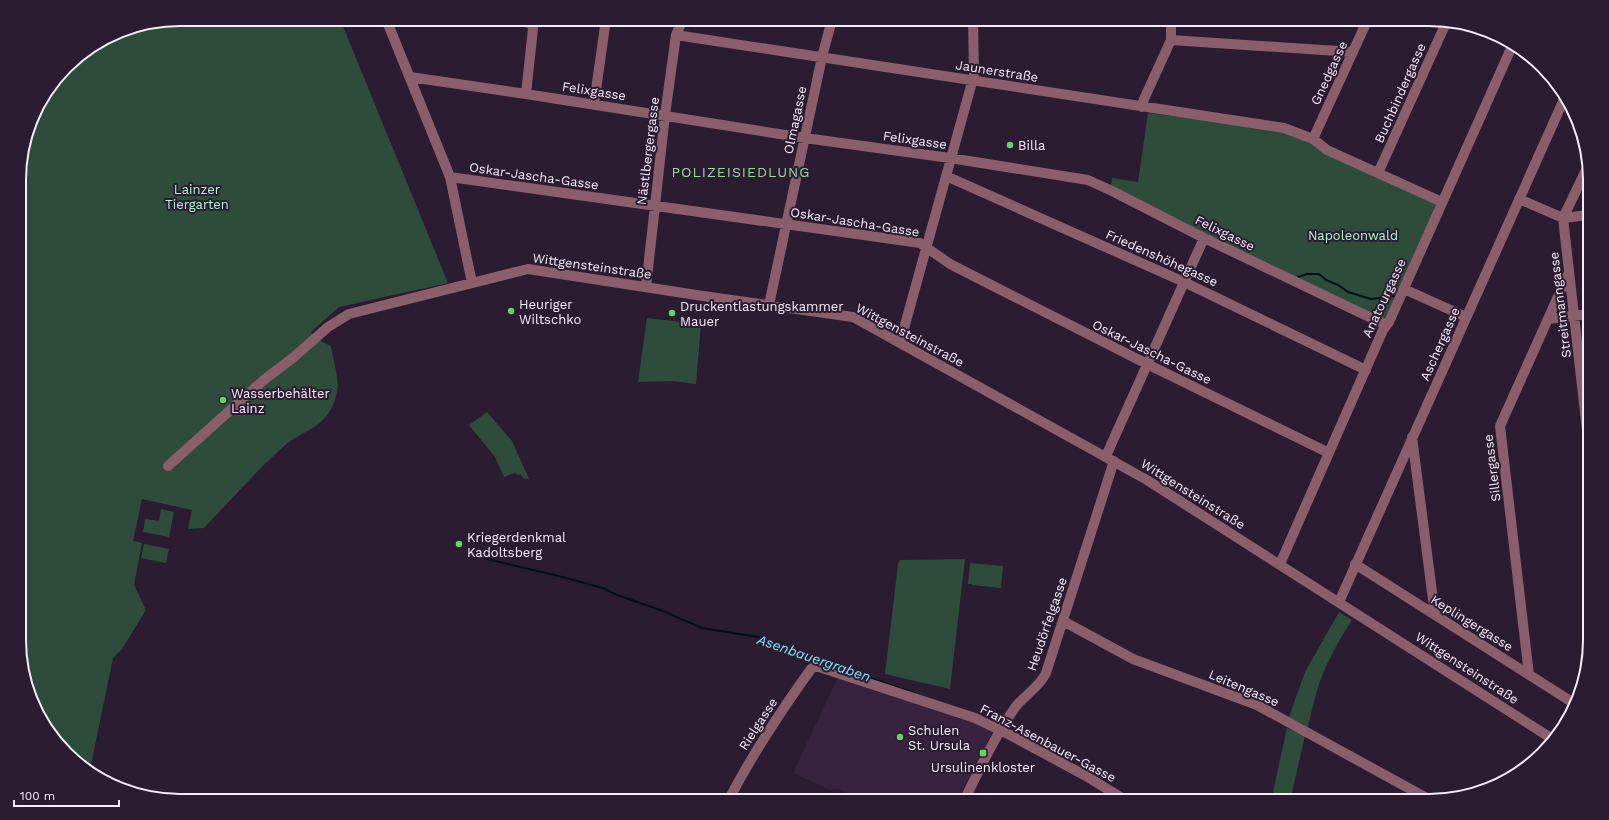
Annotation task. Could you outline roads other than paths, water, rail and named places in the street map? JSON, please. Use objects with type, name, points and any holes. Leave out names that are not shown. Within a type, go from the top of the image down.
[{"type":"street","points":[[389,26],[450,177],[472,283]]},
{"type":"street","points":[[526,94],[533,26]]},
{"type":"street","points":[[594,104],[605,26]]},
{"type":"street","name":"Nästlbergergasse","points":[[646,287],[665,115],[676,35],[680,26]]},
{"type":"street","name":"Olmagasse","points":[[769,305],[822,57],[830,26]]},
{"type":"street","points":[[900,343],[974,75],[973,26]]},
{"type":"street","points":[[1142,107],[1144,99],[1171,40],[1171,26]]},
{"type":"street","name":"Gnedgasse","points":[[1314,139],[1365,26]]},
{"type":"street","name":"Buchbindergasse","points":[[1378,173],[1444,27]]},
{"type":"street","name":"Jaunerstraße","points":[[676,35],[1284,128],[1314,139],[1327,150],[1442,202]]},
{"type":"street","points":[[1171,40],[1353,52]]},
{"type":"street","name":"Anatourgasse","points":[[1280,564],[1511,50]]},
{"type":"street","name":"Felixgasse","points":[[410,77],[1088,180],[1204,238],[1386,325]]},
{"type":"street","name":"Aschergasse","points":[[1339,602],[1562,103]]},
{"type":"street","name":"Friedenshöhegasse","points":[[946,176],[1184,282],[1366,370]]},
{"type":"street","points":[[1563,218],[1583,176]]},
{"type":"street","name":"Oskar-Jascha-Gasse","points":[[450,177],[787,225],[920,242],[950,264],[1147,364],[1329,453]]},
{"type":"street","points":[[1519,199],[1563,218],[1583,216]]},
{"type":"street","name":"Streitmanngasse","points":[[1563,218],[1583,380]]},
{"type":"street","name":"Heudörfelgasse","points":[[968,794],[1001,730],[1016,706],[1044,678],[1063,621],[1110,459],[1147,364],[1204,238]]},
{"type":"street","name":"Wittgensteinstraße","points":[[168,466],[265,379],[341,318],[359,311],[528,269],[852,317],[1153,484],[1549,737]]},
{"type":"street","name":"Sillergasse","points":[[1529,675],[1500,426],[1569,272]]},
{"type":"street","points":[[1404,289],[1466,317]]},
{"type":"street","points":[[1548,319],[1583,315]]},
{"type":"street","points":[[1412,436],[1435,615]]},
{"type":"street","name":"Keplingergasse","points":[[1355,564],[1570,701]]},
{"type":"street","name":"Leitengasse","points":[[1063,621],[1133,659],[1257,705],[1419,794]]},
{"type":"street","name":"Franz-Asenbauer-Gasse","points":[[816,666],[975,718],[1001,730],[1086,776],[1115,794]]},
{"type":"street","name":"Rielgasse","points":[[732,794],[756,749],[811,669],[816,666]]},
{"type":"waterway","points":[[1298,277],[1307,274],[1319,274],[1326,280],[1338,285],[1348,292],[1371,299],[1395,296]]},
{"type":"waterway","name":"Asenbauergraben","points":[[483,558],[541,572]]},
{"type":"waterway","name":"Asenbauergraben","points":[[543,572],[603,588],[617,595],[663,611],[702,628],[758,637],[790,647],[815,659],[914,693]]},
{"type":"place","name":"Billa","points":[[1010,145]]},
{"type":"place","name":"Heuriger Wiltschko","points":[[511,311]]},
{"type":"place","name":"Druckentlastungskammer Mauer","points":[[672,313]]},
{"type":"place","name":"Wasserbehälter Lainz","points":[[223,400]]},
{"type":"place","name":"Kriegerdenkmal Kadoltsberg","points":[[459,544]]},
{"type":"place","name":"Schulen St. Ursula","points":[[900,737]]},
{"type":"place","name":"Ursulinenkloster","points":[[983,753]]},
{"type":"district","name":"POLIZEISIEDLUNG","points":[[741,172]]},
{"type":"park label","name":"Lainzer Tiergarten","points":[[197,196]]},
{"type":"park label","name":"Napoleonwald","points":[[1353,235]]}]
